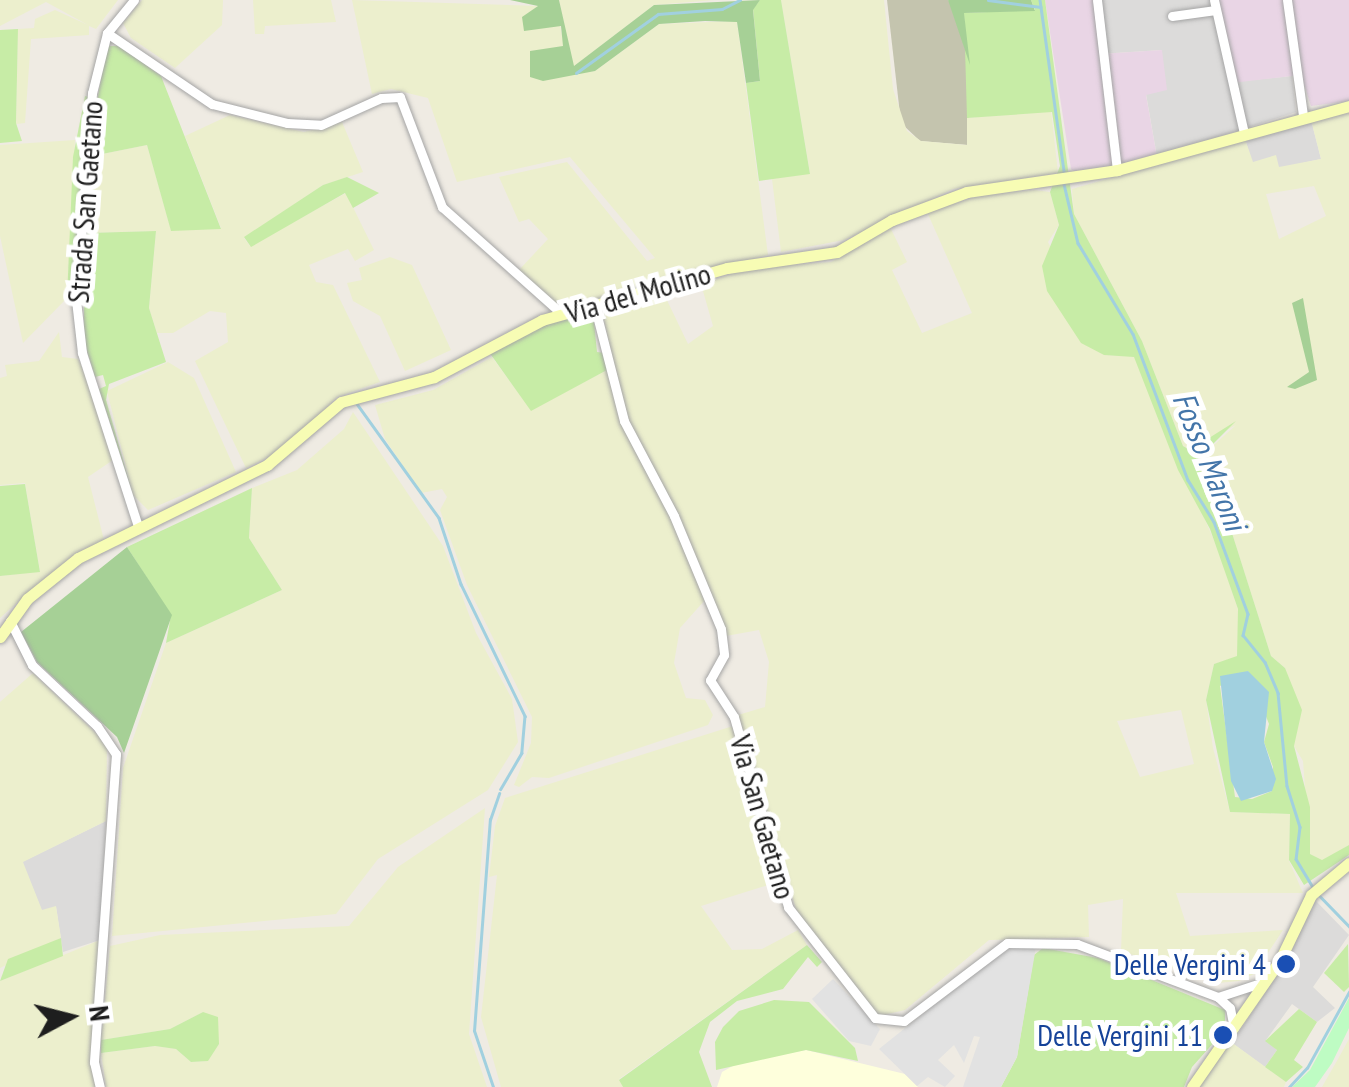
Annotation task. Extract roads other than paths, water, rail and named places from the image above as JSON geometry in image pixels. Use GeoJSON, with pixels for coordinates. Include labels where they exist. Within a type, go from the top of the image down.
{"type":"FeatureCollection","features":[{"type":"Feature","properties":{"kind":"street","name":"Strada San Gaetano"},"geometry":{"type":"LineString","coordinates":[[134,0],[107,33],[84,156],[77,321],[138,526]]}},
{"type":"Feature","properties":{"kind":"street"},"geometry":{"type":"LineString","coordinates":[[1097,0],[1117,170]]}},
{"type":"Feature","properties":{"kind":"street"},"geometry":{"type":"LineString","coordinates":[[1286,0],[1304,116]]}},
{"type":"Feature","properties":{"kind":"street"},"geometry":{"type":"LineString","coordinates":[[1172,16],[1215,5],[1244,133]]}},
{"type":"Feature","properties":{"kind":"street"},"geometry":{"type":"LineString","coordinates":[[107,33],[212,104],[287,122],[321,125],[381,98],[400,97],[442,207],[561,313]]}},
{"type":"Feature","properties":{"kind":"street","name":"Via del Molino"},"geometry":{"type":"LineString","coordinates":[[0,637],[48,580],[138,526],[267,465],[347,399],[434,377],[561,313],[727,268],[830,254],[951,196],[1117,170],[1349,106]]}},
{"type":"Feature","properties":{"kind":"street","name":"Via San Gaetano"},"geometry":{"type":"LineString","coordinates":[[594,304],[624,421],[674,516],[720,629],[724,656],[710,680],[734,718],[788,907],[875,1018],[904,1021],[1007,943],[1077,944],[1218,997],[1230,1008]]}},
{"type":"Feature","properties":{"kind":"street"},"geometry":{"type":"LineString","coordinates":[[10,621],[32,665],[116,754],[94,1062],[100,1087]]}},
{"type":"Feature","properties":{"kind":"street"},"geometry":{"type":"LineString","coordinates":[[1192,1087],[1267,981],[1312,895],[1323,881],[1349,862]]}},
{"type":"Feature","properties":{"kind":"street"},"geometry":{"type":"LineString","coordinates":[[1218,997],[1267,981]]}},
{"type":"Feature","properties":{"kind":"street"},"geometry":{"type":"LineString","coordinates":[[1236,994],[1248,1009]]}},
{"type":"Feature","properties":{"kind":"street"},"geometry":{"type":"LineString","coordinates":[[1234,1028],[1230,1008],[1248,1009]]}},
{"type":"Feature","properties":{"kind":"water"},"geometry":{"type":"Polygon","coordinates":[[[1248,671],[1269,692],[1264,742],[1276,779],[1272,791],[1241,801],[1231,781],[1220,676],[1248,671]]]}},
{"type":"Feature","properties":{"kind":"waterway"},"geometry":{"type":"LineString","coordinates":[[576,73],[658,14],[722,9],[740,0]]}},
{"type":"Feature","properties":{"kind":"waterway"},"geometry":{"type":"LineString","coordinates":[[988,0],[1041,7]]}},
{"type":"Feature","properties":{"kind":"waterway","name":"Fosso Maroni"},"geometry":{"type":"LineString","coordinates":[[1040,0],[1064,171]]}},
{"type":"Feature","properties":{"kind":"waterway","name":"Fosso Maroni"},"geometry":{"type":"LineString","coordinates":[[1064,184],[1078,243],[1133,334],[1188,480],[1214,522],[1248,614],[1243,635],[1265,662],[1278,693],[1287,786],[1300,827],[1296,859],[1313,887]]}},
{"type":"Feature","properties":{"kind":"waterway"},"geometry":{"type":"LineString","coordinates":[[355,401],[439,518],[461,584],[525,716],[522,753],[501,789]]}},
{"type":"Feature","properties":{"kind":"waterway"},"geometry":{"type":"LineString","coordinates":[[493,1087],[474,1031],[490,820],[499,794]]}},
{"type":"Feature","properties":{"kind":"waterway","name":"Fosso Maroni"},"geometry":{"type":"LineString","coordinates":[[1318,894],[1349,926]]}},
{"type":"Feature","properties":{"kind":"waterway"},"geometry":{"type":"LineString","coordinates":[[1289,1087],[1307,1068],[1349,992]]}},
{"type":"Feature","properties":{"kind":"place","name":"Delle Vergini 4"},"geometry":{"type":"Point","coordinates":[1286,964]}},
{"type":"Feature","properties":{"kind":"place","name":"Delle Vergini 11"},"geometry":{"type":"Point","coordinates":[1223,1035]}}]}
